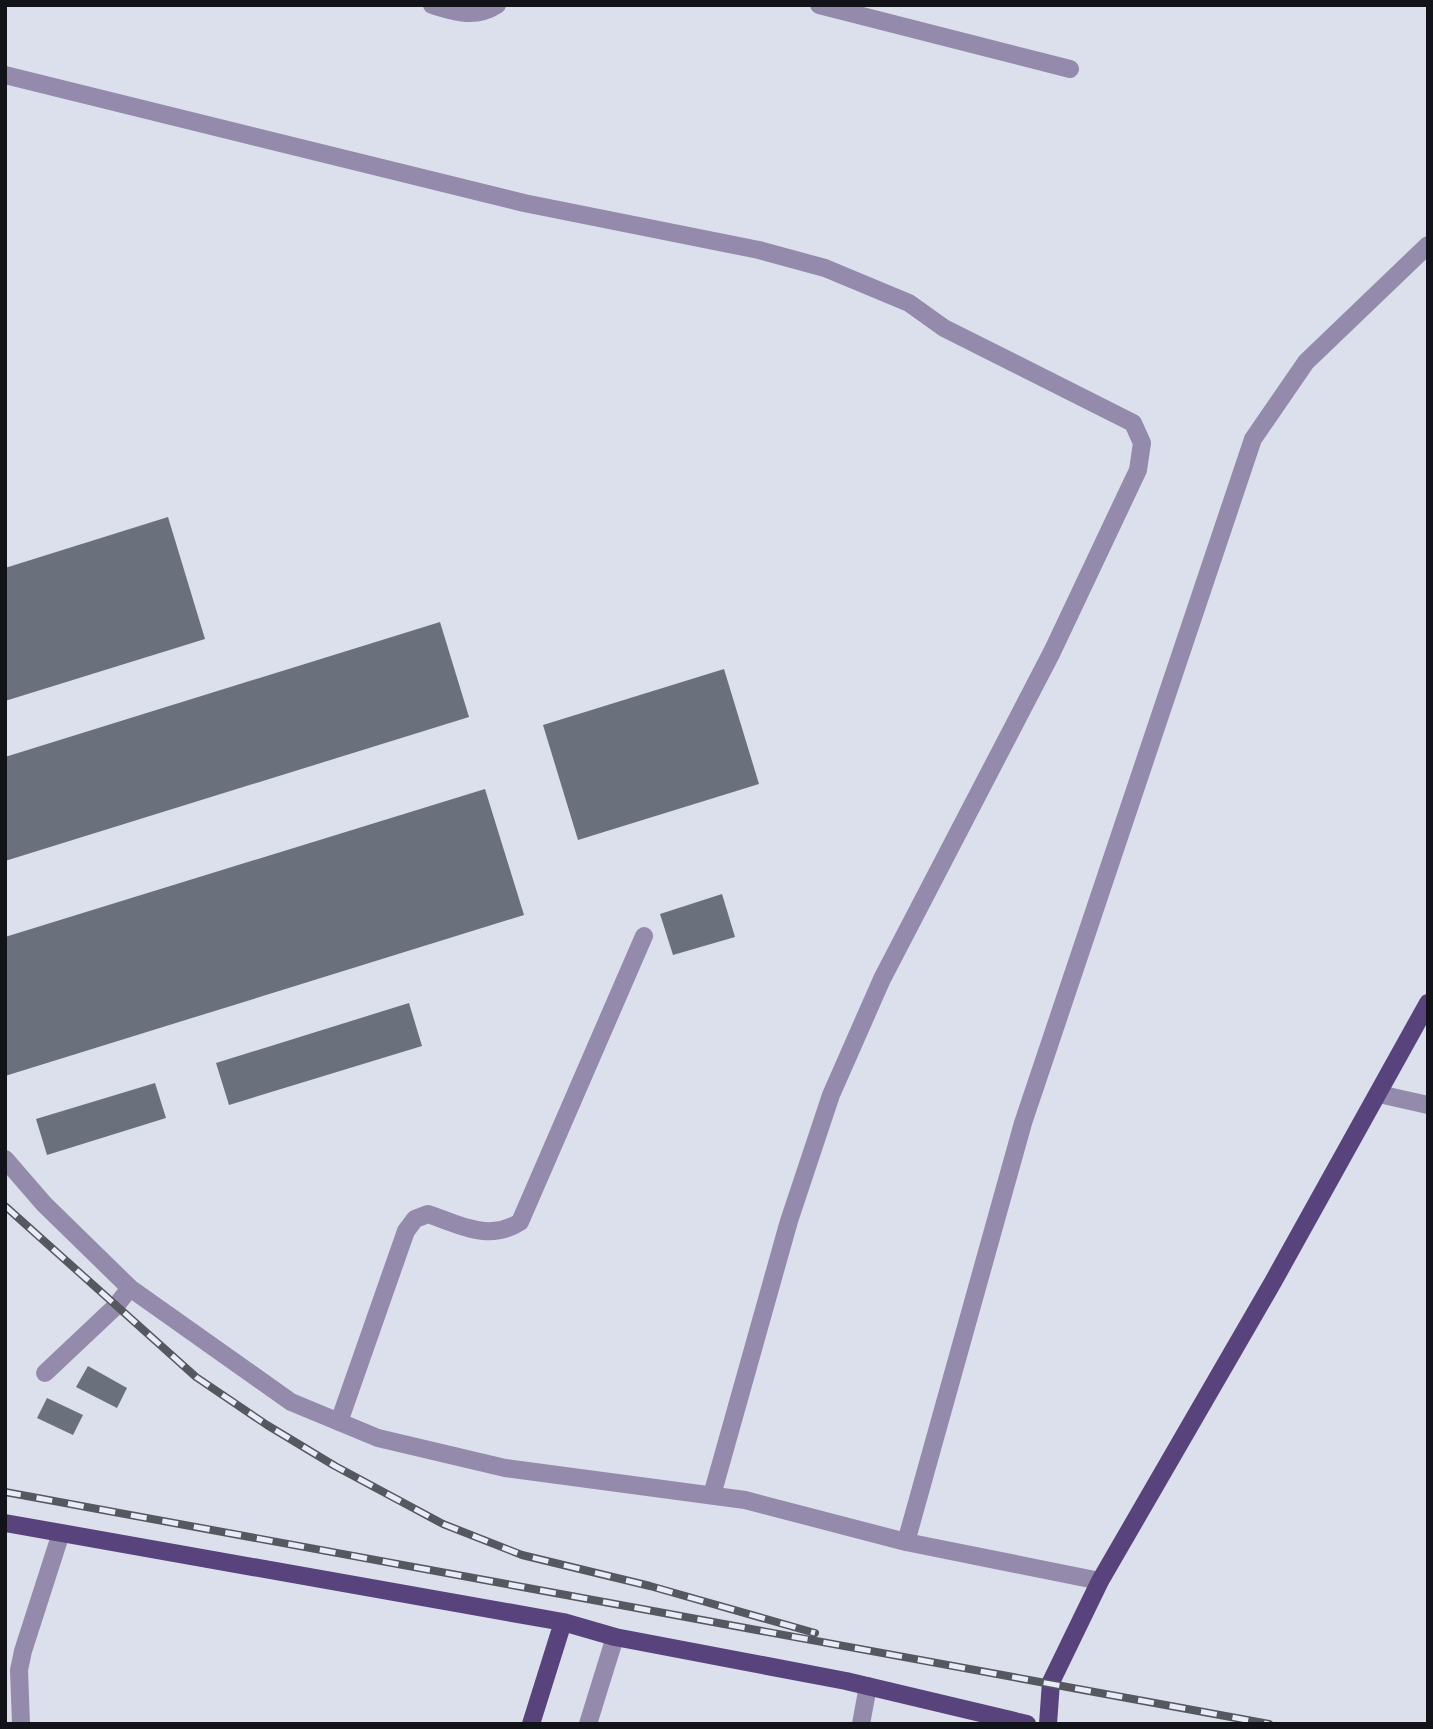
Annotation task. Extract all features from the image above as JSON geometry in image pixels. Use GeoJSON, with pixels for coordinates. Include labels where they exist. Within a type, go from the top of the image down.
{"type":"FeatureCollection","features":[{"type":"Feature","properties":{"kind":"main road"},"geometry":{"type":"LineString","coordinates":[[1048,1724],[1051,1682],[1100,1581],[1379,1094],[1428,1003]]}},
{"type":"Feature","properties":{"kind":"main road"},"geometry":{"type":"LineString","coordinates":[[5,1523],[563,1622],[615,1637],[868,1686],[1027,1724]]}},
{"type":"Feature","properties":{"kind":"main road"},"geometry":{"type":"LineString","coordinates":[[531,1724],[563,1622]]}},
{"type":"Feature","properties":{"kind":"street"},"geometry":{"type":"LineString","coordinates":[[432,5],[465,15],[487,11],[497,5]]}},
{"type":"Feature","properties":{"kind":"street"},"geometry":{"type":"LineString","coordinates":[[819,5],[1070,69]]}},
{"type":"Feature","properties":{"kind":"street"},"geometry":{"type":"LineString","coordinates":[[5,75],[524,203],[759,250],[825,268],[909,303],[944,328],[1133,423],[1142,443],[1138,471],[1052,652],[882,979],[831,1095],[789,1221],[712,1495]]}},
{"type":"Feature","properties":{"kind":"street"},"geometry":{"type":"LineString","coordinates":[[906,1542],[1023,1123],[1253,439],[1306,362],[1428,245]]}},
{"type":"Feature","properties":{"kind":"street"},"geometry":{"type":"LineString","coordinates":[[338,1422],[406,1231],[415,1219],[428,1214],[486,1234],[507,1231],[520,1222],[644,936]]}},
{"type":"Feature","properties":{"kind":"street"},"geometry":{"type":"LineString","coordinates":[[1379,1094],[1428,1105]]}},
{"type":"Feature","properties":{"kind":"street"},"geometry":{"type":"LineString","coordinates":[[5,1159],[44,1203],[130,1288],[291,1402],[377,1438],[505,1468],[745,1500],[906,1542],[1100,1581]]}},
{"type":"Feature","properties":{"kind":"street"},"geometry":{"type":"LineString","coordinates":[[45,1373],[115,1307],[130,1288]]}},
{"type":"Feature","properties":{"kind":"street"},"geometry":{"type":"LineString","coordinates":[[21,1724],[19,1670],[61,1533]]}},
{"type":"Feature","properties":{"kind":"street"},"geometry":{"type":"LineString","coordinates":[[588,1724],[615,1637]]}},
{"type":"Feature","properties":{"kind":"street"},"geometry":{"type":"LineString","coordinates":[[861,1724],[868,1686]]}},
{"type":"Feature","properties":{"kind":"building"},"geometry":{"type":"Polygon","coordinates":[[[168,517],[205,639],[5,701],[5,568],[168,517]]]}},
{"type":"Feature","properties":{"kind":"building"},"geometry":{"type":"Polygon","coordinates":[[[440,622],[469,717],[5,861],[5,757],[440,622]]]}},
{"type":"Feature","properties":{"kind":"building"},"geometry":{"type":"Polygon","coordinates":[[[724,669],[759,784],[578,840],[543,725],[724,669]]]}},
{"type":"Feature","properties":{"kind":"building"},"geometry":{"type":"Polygon","coordinates":[[[485,789],[524,915],[5,1076],[5,937],[485,789]]]}},
{"type":"Feature","properties":{"kind":"building"},"geometry":{"type":"Polygon","coordinates":[[[722,894],[735,937],[673,955],[660,914],[722,894]]]}},
{"type":"Feature","properties":{"kind":"building"},"geometry":{"type":"Polygon","coordinates":[[[409,1003],[422,1046],[229,1105],[216,1063],[409,1003]]]}},
{"type":"Feature","properties":{"kind":"building"},"geometry":{"type":"Polygon","coordinates":[[[155,1083],[166,1118],[47,1155],[36,1119],[155,1083]]]}},
{"type":"Feature","properties":{"kind":"building"},"geometry":{"type":"Polygon","coordinates":[[[88,1366],[127,1388],[117,1408],[76,1387],[88,1366]]]}},
{"type":"Feature","properties":{"kind":"building"},"geometry":{"type":"Polygon","coordinates":[[[47,1398],[83,1415],[73,1435],[37,1418],[47,1398]]]}},
{"type":"Feature","properties":{"kind":"railway"},"geometry":{"type":"LineString","coordinates":[[5,1206],[196,1377],[267,1425],[335,1466],[443,1524],[522,1555],[650,1586],[815,1633]]}},
{"type":"Feature","properties":{"kind":"railway"},"geometry":{"type":"LineString","coordinates":[[5,1492],[1269,1724]]}}]}
